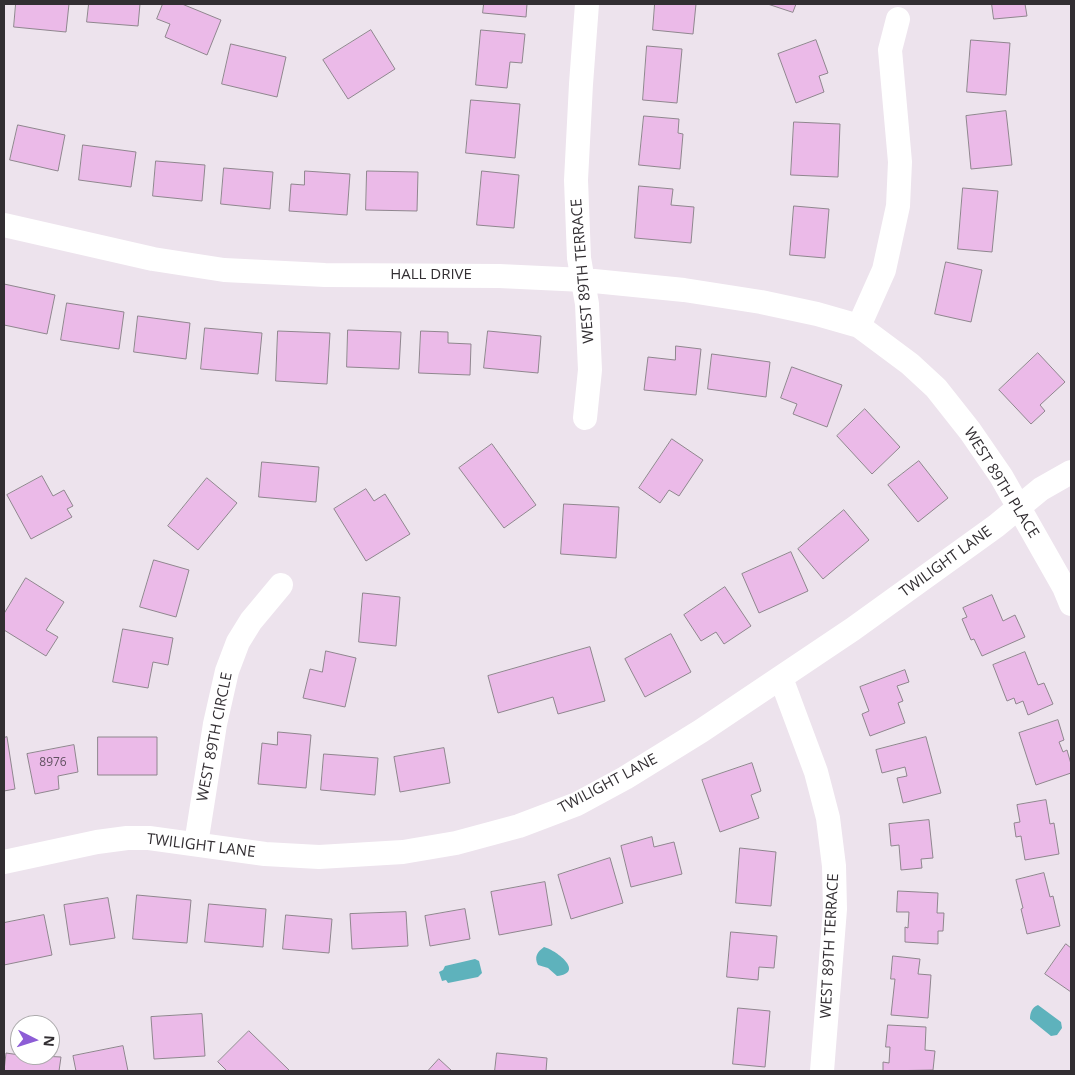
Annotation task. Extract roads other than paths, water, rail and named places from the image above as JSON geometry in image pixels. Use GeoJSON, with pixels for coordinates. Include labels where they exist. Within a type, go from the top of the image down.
{"type":"FeatureCollection","features":[{"type":"Feature","properties":{"kind":"street","name":"WEST 89TH TERRACE"},"geometry":{"type":"LineString","coordinates":[[585,418],[590,370],[587,304],[579,258],[576,180],[587,4]]}},
{"type":"Feature","properties":{"kind":"street"},"geometry":{"type":"LineString","coordinates":[[859,326],[884,270],[898,206],[900,162],[890,50],[898,19]]}},
{"type":"Feature","properties":{"kind":"street","name":"HALL DRIVE"},"geometry":{"type":"LineString","coordinates":[[4,225],[153,259],[224,270],[325,275],[499,276],[584,280],[684,290],[751,301],[817,314],[859,326]]}},
{"type":"Feature","properties":{"kind":"street","name":"WEST 89TH PLACE"},"geometry":{"type":"LineString","coordinates":[[859,326],[910,364],[936,388],[970,431],[1001,476],[1064,588],[1071,604]]}},
{"type":"Feature","properties":{"kind":"street","name":"TWILIGHT LANE"},"geometry":{"type":"LineString","coordinates":[[4,862],[97,842],[127,838],[149,838],[265,854],[318,857],[403,852],[456,843],[519,826],[577,804],[702,732],[861,623],[996,526],[1041,490],[1071,472]]}},
{"type":"Feature","properties":{"kind":"street","name":"WEST 89TH CIRCLE"},"geometry":{"type":"LineString","coordinates":[[196,844],[215,724],[227,671],[238,642],[250,620],[281,585]]}},
{"type":"Feature","properties":{"kind":"street","name":"WEST 89TH TERRACE"},"geometry":{"type":"LineString","coordinates":[[781,678],[816,772],[828,818],[834,866],[835,909],[822,1071]]}},
{"type":"Feature","properties":{"kind":"water"},"geometry":{"type":"Polygon","coordinates":[[[544,947],[562,957],[569,967],[569,971],[557,976],[548,968],[538,965],[537,955],[544,947]]]}},
{"type":"Feature","properties":{"kind":"water"},"geometry":{"type":"Polygon","coordinates":[[[475,959],[479,961],[482,973],[478,977],[448,983],[446,980],[442,981],[439,972],[445,966],[475,959]]]}},
{"type":"Feature","properties":{"kind":"water"},"geometry":{"type":"Polygon","coordinates":[[[1038,1005],[1061,1022],[1062,1028],[1057,1035],[1051,1036],[1030,1019],[1032,1010],[1038,1005]]]}}]}
